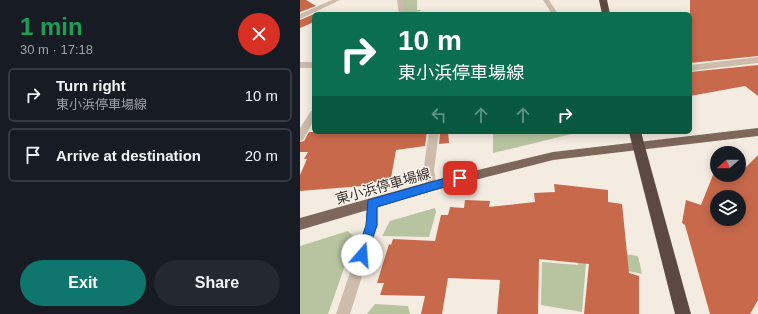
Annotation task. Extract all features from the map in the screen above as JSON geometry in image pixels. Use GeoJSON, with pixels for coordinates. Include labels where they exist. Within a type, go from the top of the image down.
{"type":"FeatureCollection","features":[{"type":"Feature","properties":{"kind":"highway"},"geometry":{"type":"LineString","coordinates":[[603,0],[606,12]]}},
{"type":"Feature","properties":{"kind":"highway"},"geometry":{"type":"LineString","coordinates":[[635,134],[683,314]]}},
{"type":"Feature","properties":{"kind":"main road","name":"東小浜停車場線"},"geometry":{"type":"LineString","coordinates":[[300,224],[432,186],[552,156],[758,132]]}},
{"type":"Feature","properties":{"kind":"street"},"geometry":{"type":"LineString","coordinates":[[300,17],[337,0]]}},
{"type":"Feature","properties":{"kind":"street"},"geometry":{"type":"LineString","coordinates":[[400,0],[402,12]]}},
{"type":"Feature","properties":{"kind":"street"},"geometry":{"type":"LineString","coordinates":[[546,0],[554,12]]}},
{"type":"Feature","properties":{"kind":"street"},"geometry":{"type":"LineString","coordinates":[[692,68],[758,60]]}},
{"type":"Feature","properties":{"kind":"street"},"geometry":{"type":"LineString","coordinates":[[300,65],[312,65]]}},
{"type":"Feature","properties":{"kind":"street"},"geometry":{"type":"LineString","coordinates":[[300,137],[307,123]]}},
{"type":"Feature","properties":{"kind":"street"},"geometry":{"type":"LineString","coordinates":[[432,186],[429,170],[434,134]]}},
{"type":"Feature","properties":{"kind":"street"},"geometry":{"type":"LineString","coordinates":[[343,314],[372,225],[372,204]]}},
{"type":"Feature","properties":{"kind":"green space"},"geometry":{"type":"Polygon","coordinates":[[[402,0],[417,0],[417,10],[421,11],[404,12],[402,0]]]}},
{"type":"Feature","properties":{"kind":"green space"},"geometry":{"type":"Polygon","coordinates":[[[493,134],[572,134],[493,153],[493,134]]]}},
{"type":"Feature","properties":{"kind":"green space"},"geometry":{"type":"Polygon","coordinates":[[[435,208],[436,212],[429,237],[382,236],[390,221],[435,208]]]}},
{"type":"Feature","properties":{"kind":"green space"},"geometry":{"type":"Polygon","coordinates":[[[348,231],[355,237],[328,314],[300,314],[300,246],[348,231]]]}},
{"type":"Feature","properties":{"kind":"green space"},"geometry":{"type":"Polygon","coordinates":[[[578,239],[592,249],[638,256],[642,274],[586,262],[582,312],[541,305],[542,262],[578,265],[578,239]]]}},
{"type":"Feature","properties":{"kind":"green space"},"geometry":{"type":"Polygon","coordinates":[[[375,304],[408,306],[410,314],[367,314],[375,304]]]}},
{"type":"Feature","properties":{"kind":"building"},"geometry":{"type":"Polygon","coordinates":[[[300,0],[306,0],[316,6],[300,12],[300,0]]]}},
{"type":"Feature","properties":{"kind":"building"},"geometry":{"type":"Polygon","coordinates":[[[690,0],[758,0],[758,56],[692,63],[692,12],[690,12],[690,0]]]}},
{"type":"Feature","properties":{"kind":"building"},"geometry":{"type":"Polygon","coordinates":[[[312,15],[312,23],[300,28],[300,20],[312,15]]]}},
{"type":"Feature","properties":{"kind":"building"},"geometry":{"type":"Polygon","coordinates":[[[758,65],[758,96],[745,86],[692,96],[692,72],[758,65]]]}},
{"type":"Feature","properties":{"kind":"building"},"geometry":{"type":"Polygon","coordinates":[[[309,132],[312,132],[312,134],[427,134],[425,146],[396,150],[391,178],[362,186],[300,191],[300,175],[307,159],[304,159],[308,152],[300,152],[300,142],[304,141],[309,132]]]}},
{"type":"Feature","properties":{"kind":"building"},"geometry":{"type":"Polygon","coordinates":[[[440,134],[448,134],[449,143],[439,144],[440,134]]]}},
{"type":"Feature","properties":{"kind":"building"},"geometry":{"type":"Polygon","coordinates":[[[758,155],[758,300],[750,314],[710,314],[685,225],[682,223],[686,200],[701,205],[710,182],[746,182],[746,167],[758,155]]]}},
{"type":"Feature","properties":{"kind":"building"},"geometry":{"type":"Polygon","coordinates":[[[554,184],[608,190],[608,202],[622,204],[629,273],[639,276],[639,314],[584,314],[589,264],[539,259],[538,314],[497,314],[500,280],[448,278],[442,314],[421,314],[425,296],[380,295],[384,283],[377,283],[389,244],[391,245],[393,239],[435,241],[441,215],[448,215],[450,207],[464,208],[465,200],[490,201],[489,207],[535,202],[534,193],[555,192],[554,184]]]}},
{"type":"Feature","properties":{"kind":"route"},"geometry":{"type":"LineString","coordinates":[[362,255],[372,225],[372,204],[460,178]]}}]}
